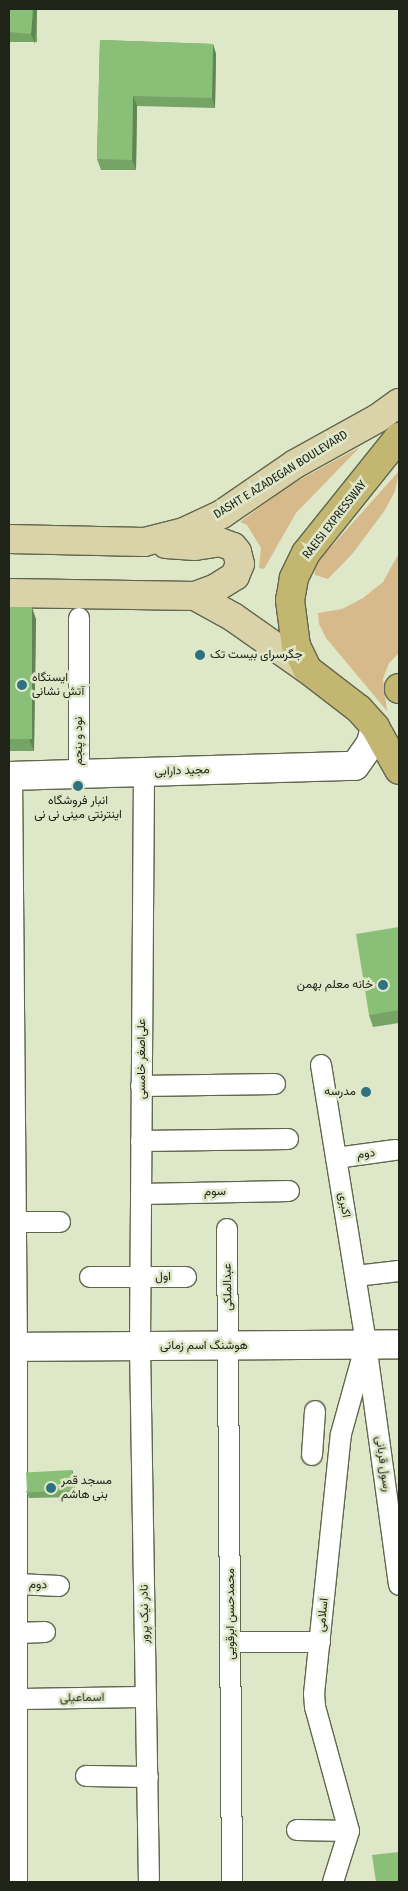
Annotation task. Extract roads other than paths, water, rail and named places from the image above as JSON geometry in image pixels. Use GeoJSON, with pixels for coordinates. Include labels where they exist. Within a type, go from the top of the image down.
{"type":"FeatureCollection","features":[{"type":"Feature","properties":{"kind":"highway","name":"RAEISI EXPRESSWAY"},"geometry":{"type":"LineString","coordinates":[[399,437],[306,553],[294,578],[290,600],[296,646],[307,669],[359,709],[375,727],[399,770]]}},
{"type":"Feature","properties":{"kind":"main road","name":"DASHT E AZADEGAN BOULEVARD"},"geometry":{"type":"LineString","coordinates":[[9,540],[144,542],[184,532],[222,514],[295,464],[378,418],[399,403]]}},
{"type":"Feature","properties":{"kind":"main road"},"geometry":{"type":"LineString","coordinates":[[9,593],[195,596],[214,589],[236,576],[240,564],[237,552],[233,547],[220,542],[195,546],[144,542]]}},
{"type":"Feature","properties":{"kind":"main road"},"geometry":{"type":"LineString","coordinates":[[195,596],[233,618],[307,669]]}},
{"type":"Feature","properties":{"kind":"street","name":"نود و پنجم"},"geometry":{"type":"LineString","coordinates":[[79,618],[79,773]]}},
{"type":"Feature","properties":{"kind":"street","name":"مجید دارابی"},"geometry":{"type":"LineString","coordinates":[[10,776],[355,766],[371,743],[375,727]]}},
{"type":"Feature","properties":{"kind":"street","name":"علی‌اصغر خامسی"},"geometry":{"type":"LineString","coordinates":[[140,1346],[144,772]]}},
{"type":"Feature","properties":{"kind":"street"},"geometry":{"type":"LineString","coordinates":[[10,776],[12,1180],[16,1222],[12,1265],[17,1584],[14,1640],[17,1699],[17,1882]]}},
{"type":"Feature","properties":{"kind":"street","name":"اکبری"},"geometry":{"type":"LineString","coordinates":[[321,1065],[366,1344]]}},
{"type":"Feature","properties":{"kind":"street"},"geometry":{"type":"LineString","coordinates":[[141,1086],[275,1084]]}},
{"type":"Feature","properties":{"kind":"street"},"geometry":{"type":"LineString","coordinates":[[141,1141],[288,1139]]}},
{"type":"Feature","properties":{"kind":"street","name":"دوم"},"geometry":{"type":"LineString","coordinates":[[336,1158],[395,1150]]}},
{"type":"Feature","properties":{"kind":"street","name":"سوم"},"geometry":{"type":"LineString","coordinates":[[141,1194],[289,1191]]}},
{"type":"Feature","properties":{"kind":"street"},"geometry":{"type":"LineString","coordinates":[[16,1222],[60,1222]]}},
{"type":"Feature","properties":{"kind":"street","name":"عبدالملکی"},"geometry":{"type":"LineString","coordinates":[[227,1229],[230,1346]]}},
{"type":"Feature","properties":{"kind":"street"},"geometry":{"type":"LineString","coordinates":[[356,1276],[399,1271]]}},
{"type":"Feature","properties":{"kind":"street"},"geometry":{"type":"LineString","coordinates":[[90,1277],[140,1278]]}},
{"type":"Feature","properties":{"kind":"street","name":"اول"},"geometry":{"type":"LineString","coordinates":[[140,1278],[186,1277]]}},
{"type":"Feature","properties":{"kind":"street","name":"اسلامی"},"geometry":{"type":"LineString","coordinates":[[349,1832],[315,1707],[314,1694],[341,1434],[366,1344]]}},
{"type":"Feature","properties":{"kind":"street","name":"رسول قربانی"},"geometry":{"type":"LineString","coordinates":[[366,1344],[393,1491],[399,1584]]}},
{"type":"Feature","properties":{"kind":"street","name":"هوشنگ اسم زمانی"},"geometry":{"type":"LineString","coordinates":[[13,1347],[399,1344]]}},
{"type":"Feature","properties":{"kind":"street","name":"نادر نیک پرور"},"geometry":{"type":"LineString","coordinates":[[140,1346],[150,1882]]}},
{"type":"Feature","properties":{"kind":"street","name":"محمدحسن ابرقویی"},"geometry":{"type":"LineString","coordinates":[[230,1346],[232,1882]]}},
{"type":"Feature","properties":{"kind":"street"},"geometry":{"type":"LineString","coordinates":[[312,1455],[315,1411]]}},
{"type":"Feature","properties":{"kind":"street"},"geometry":{"type":"LineString","coordinates":[[314,1432],[341,1434]]}},
{"type":"Feature","properties":{"kind":"street","name":"دوم"},"geometry":{"type":"LineString","coordinates":[[17,1584],[59,1586]]}},
{"type":"Feature","properties":{"kind":"street"},"geometry":{"type":"LineString","coordinates":[[14,1640],[45,1632]]}},
{"type":"Feature","properties":{"kind":"street"},"geometry":{"type":"LineString","coordinates":[[231,1642],[320,1642]]}},
{"type":"Feature","properties":{"kind":"street","name":"اسماعیلی"},"geometry":{"type":"LineString","coordinates":[[17,1699],[146,1697]]}},
{"type":"Feature","properties":{"kind":"street"},"geometry":{"type":"LineString","coordinates":[[86,1776],[148,1777]]}},
{"type":"Feature","properties":{"kind":"street"},"geometry":{"type":"LineString","coordinates":[[297,1830],[349,1832],[333,1882]]}},
{"type":"Feature","properties":{"kind":"place","name":"جگرسرای بیست تک"},"geometry":{"type":"Point","coordinates":[200,655]}},
{"type":"Feature","properties":{"kind":"place","name":"ایستگاه آتش نشانی"},"geometry":{"type":"Point","coordinates":[22,685]}},
{"type":"Feature","properties":{"kind":"place","name":"انبار فروشگاه اینترنتی مینی نی نی"},"geometry":{"type":"Point","coordinates":[78,786]}},
{"type":"Feature","properties":{"kind":"place","name":"خانه معلم بهمن"},"geometry":{"type":"Point","coordinates":[383,985]}},
{"type":"Feature","properties":{"kind":"place","name":"مدرسه"},"geometry":{"type":"Point","coordinates":[366,1092]}},
{"type":"Feature","properties":{"kind":"place","name":"مسجد قمر بنی هاشم"},"geometry":{"type":"Point","coordinates":[51,1488]}}]}
